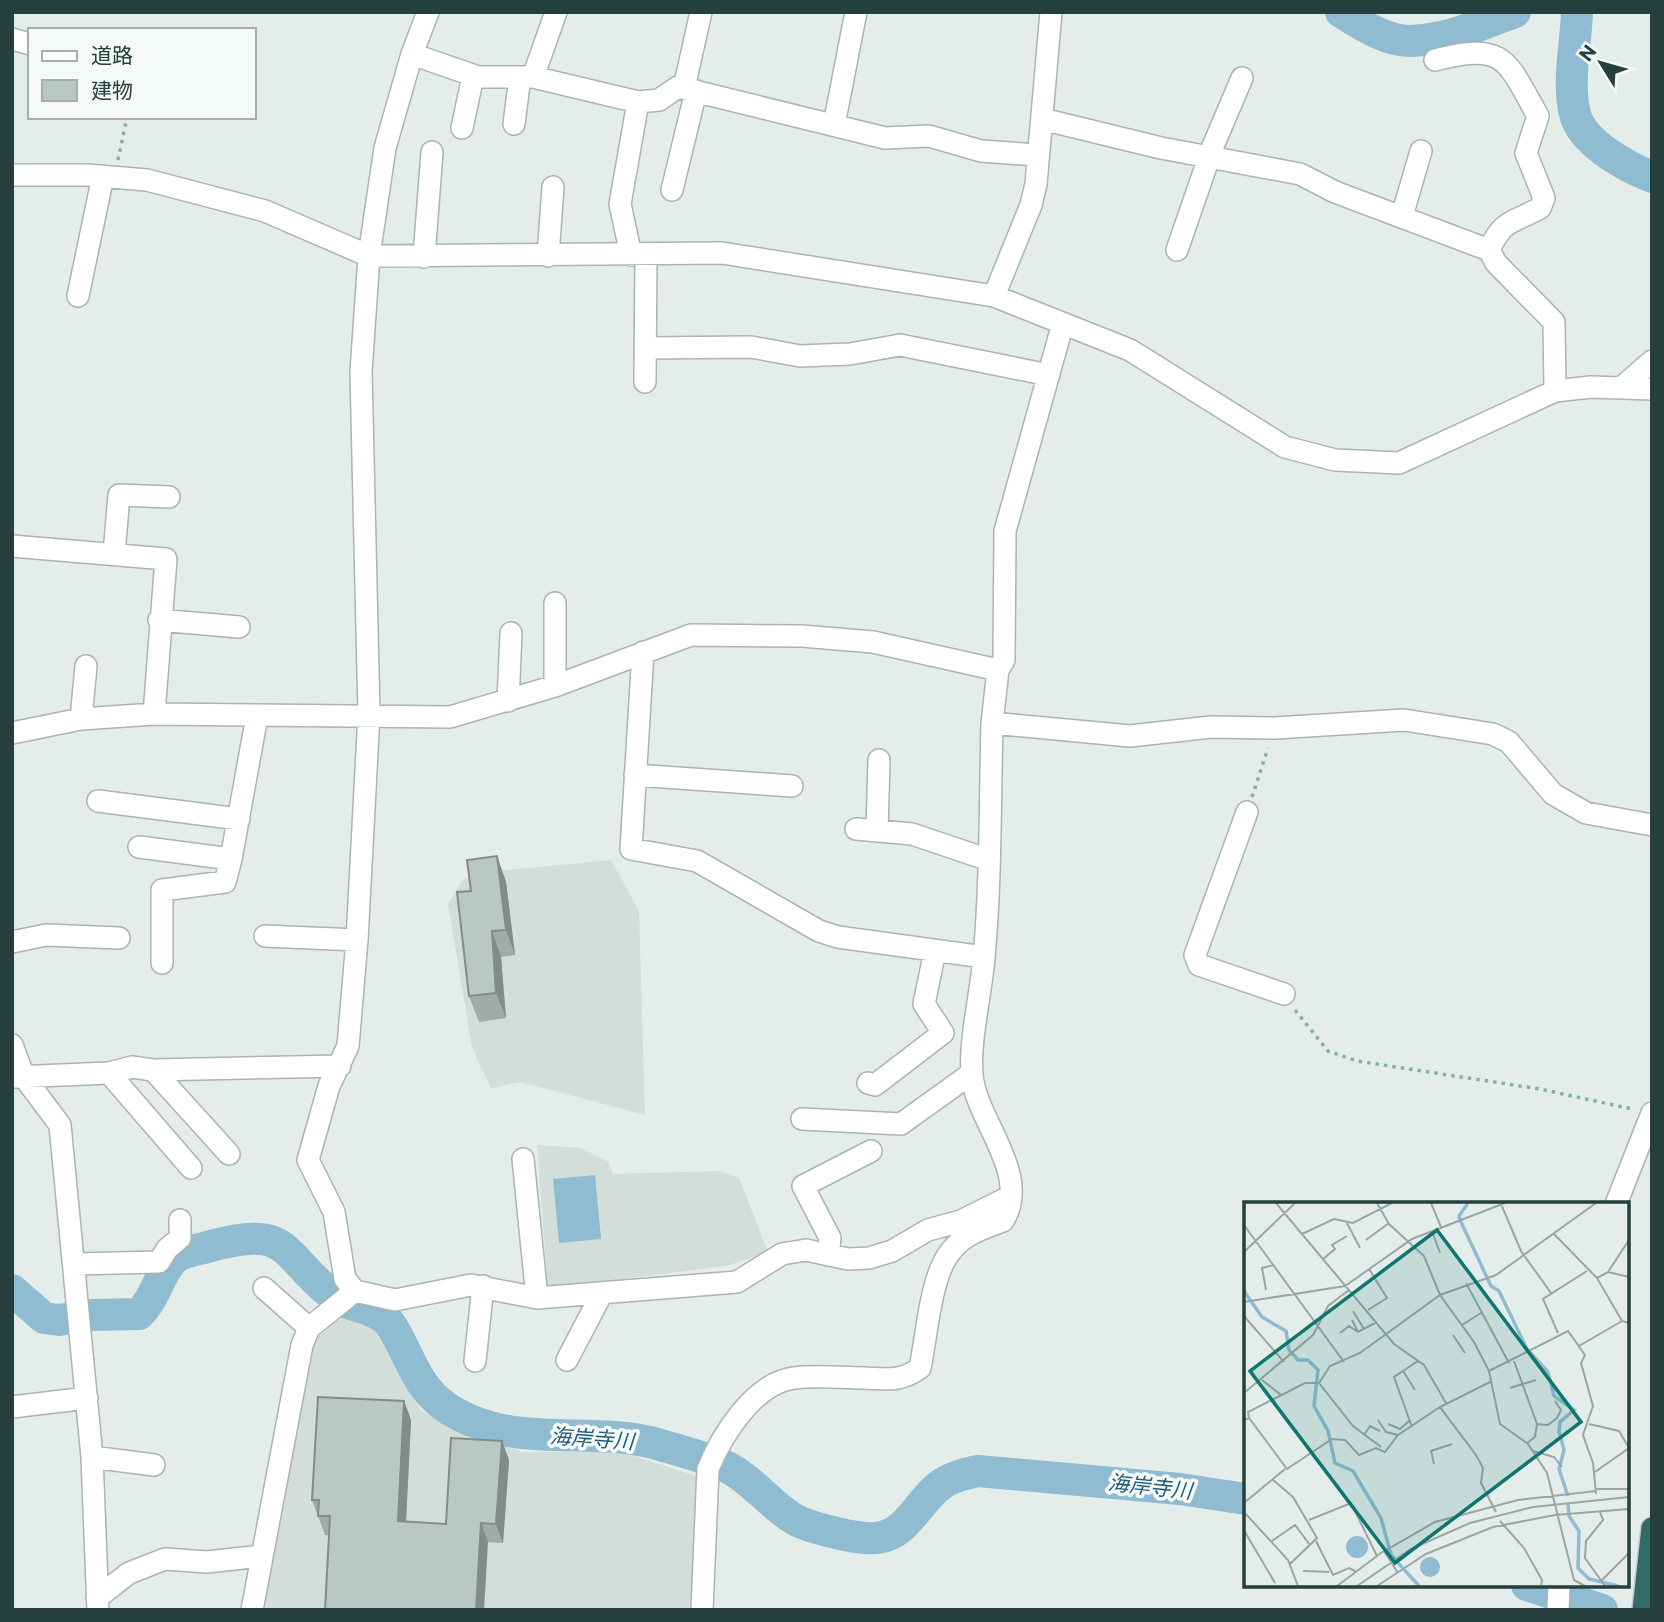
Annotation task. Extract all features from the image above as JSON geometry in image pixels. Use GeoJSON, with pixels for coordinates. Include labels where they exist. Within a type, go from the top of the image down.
{"type":"FeatureCollection","features":[{"type":"Feature","properties":{"kind":"highway"},"geometry":{"type":"LineString","coordinates":[[1644,1599],[1652,1528]]}},
{"type":"Feature","properties":{"kind":"street"},"geometry":{"type":"LineString","coordinates":[[344,1299],[345,1279],[334,1212],[308,1160],[329,1086],[348,1046],[357,940],[369,714],[361,372],[369,256],[385,148],[412,54],[428,12]]}},
{"type":"Feature","properties":{"kind":"street"},"geometry":{"type":"LineString","coordinates":[[514,124],[526,77],[556,12]]}},
{"type":"Feature","properties":{"kind":"street"},"geometry":{"type":"LineString","coordinates":[[672,190],[701,12]]}},
{"type":"Feature","properties":{"kind":"street"},"geometry":{"type":"LineString","coordinates":[[834,125],[856,12]]}},
{"type":"Feature","properties":{"kind":"street"},"geometry":{"type":"LineString","coordinates":[[994,296],[1031,205],[1051,12]]}},
{"type":"Feature","properties":{"kind":"street"},"geometry":{"type":"LineString","coordinates":[[1436,60],[1464,52],[1486,51],[1509,64],[1538,116],[1526,153],[1544,198],[1540,208],[1508,221],[1498,230],[1489,250]]}},
{"type":"Feature","properties":{"kind":"street"},"geometry":{"type":"LineString","coordinates":[[412,54],[473,76],[526,77],[638,102],[659,100],[678,87],[886,138],[929,136],[981,151],[1037,155]]}},
{"type":"Feature","properties":{"kind":"street"},"geometry":{"type":"LineString","coordinates":[[462,128],[473,76]]}},
{"type":"Feature","properties":{"kind":"street"},"geometry":{"type":"LineString","coordinates":[[1177,250],[1242,78]]}},
{"type":"Feature","properties":{"kind":"street"},"geometry":{"type":"LineString","coordinates":[[638,102],[620,204],[638,255],[645,382]]}},
{"type":"Feature","properties":{"kind":"street"},"geometry":{"type":"LineString","coordinates":[[1042,119],[1300,174],[1335,192],[1489,250],[1496,263],[1554,322],[1555,391]]}},
{"type":"Feature","properties":{"kind":"street"},"geometry":{"type":"LineString","coordinates":[[1402,216],[1421,151]]}},
{"type":"Feature","properties":{"kind":"street"},"geometry":{"type":"LineString","coordinates":[[424,257],[432,152]]}},
{"type":"Feature","properties":{"kind":"street"},"geometry":{"type":"LineString","coordinates":[[12,175],[109,176],[147,180],[265,211],[369,256],[722,253],[994,296],[1129,350],[1285,447],[1335,460],[1399,463],[1555,391],[1591,387],[1652,389]]}},
{"type":"Feature","properties":{"kind":"street"},"geometry":{"type":"LineString","coordinates":[[78,296],[109,176]]}},
{"type":"Feature","properties":{"kind":"street"},"geometry":{"type":"LineString","coordinates":[[548,256],[553,187]]}},
{"type":"Feature","properties":{"kind":"street"},"geometry":{"type":"LineString","coordinates":[[702,1610],[712,1461],[741,1414],[774,1384],[792,1378],[904,1379],[920,1368],[939,1273],[951,1250],[975,1230],[1003,1221],[1008,1213],[1010,1180],[1002,1152],[976,1097],[972,1073],[985,957],[992,723],[998,670],[1004,660],[1004,531],[1063,323]]}},
{"type":"Feature","properties":{"kind":"street"},"geometry":{"type":"LineString","coordinates":[[645,348],[751,347],[800,356],[850,354],[900,345],[1049,375]]}},
{"type":"Feature","properties":{"kind":"street"},"geometry":{"type":"LineString","coordinates":[[1621,388],[1652,361]]}},
{"type":"Feature","properties":{"kind":"street"},"geometry":{"type":"LineString","coordinates":[[114,554],[119,495],[169,497]]}},
{"type":"Feature","properties":{"kind":"street"},"geometry":{"type":"LineString","coordinates":[[12,546],[166,559],[159,620],[155,714]]}},
{"type":"Feature","properties":{"kind":"street"},"geometry":{"type":"LineString","coordinates":[[555,603],[555,686]]}},
{"type":"Feature","properties":{"kind":"street"},"geometry":{"type":"LineString","coordinates":[[159,620],[239,627]]}},
{"type":"Feature","properties":{"kind":"street"},"geometry":{"type":"LineString","coordinates":[[508,701],[511,633]]}},
{"type":"Feature","properties":{"kind":"street"},"geometry":{"type":"LineString","coordinates":[[12,733],[81,719],[155,714],[369,714],[450,717],[555,686],[691,635],[802,636],[873,642],[998,670]]}},
{"type":"Feature","properties":{"kind":"street"},"geometry":{"type":"LineString","coordinates":[[643,652],[631,849],[697,861],[819,931],[838,937],[985,957]]}},
{"type":"Feature","properties":{"kind":"street"},"geometry":{"type":"LineString","coordinates":[[81,719],[86,666]]}},
{"type":"Feature","properties":{"kind":"street"},"geometry":{"type":"LineString","coordinates":[[162,962],[162,890],[225,882],[257,716]]}},
{"type":"Feature","properties":{"kind":"street"},"geometry":{"type":"LineString","coordinates":[[992,723],[1130,736],[1211,726],[1275,728],[1404,720],[1493,734],[1509,742],[1553,794],[1586,813],[1652,825]]}},
{"type":"Feature","properties":{"kind":"street"},"geometry":{"type":"LineString","coordinates":[[879,760],[866,830],[912,834],[989,860]]}},
{"type":"Feature","properties":{"kind":"street"},"geometry":{"type":"LineString","coordinates":[[635,775],[792,786]]}},
{"type":"Feature","properties":{"kind":"street"},"geometry":{"type":"LineString","coordinates":[[99,801],[239,819]]}},
{"type":"Feature","properties":{"kind":"street"},"geometry":{"type":"LineString","coordinates":[[1247,812],[1195,955],[1199,965],[1284,994]]}},
{"type":"Feature","properties":{"kind":"street"},"geometry":{"type":"LineString","coordinates":[[139,847],[231,859]]}},
{"type":"Feature","properties":{"kind":"street"},"geometry":{"type":"LineString","coordinates":[[12,942],[46,935],[119,938]]}},
{"type":"Feature","properties":{"kind":"street"},"geometry":{"type":"LineString","coordinates":[[265,936],[357,940]]}},
{"type":"Feature","properties":{"kind":"street"},"geometry":{"type":"LineString","coordinates":[[868,1083],[875,1085],[943,1033],[924,1004],[935,951]]}},
{"type":"Feature","properties":{"kind":"street"},"geometry":{"type":"LineString","coordinates":[[12,1045],[18,1077],[60,1125],[92,1457],[98,1604]]}},
{"type":"Feature","properties":{"kind":"street"},"geometry":{"type":"LineString","coordinates":[[18,1077],[110,1073],[132,1067],[153,1070],[340,1066]]}},
{"type":"Feature","properties":{"kind":"street"},"geometry":{"type":"LineString","coordinates":[[153,1070],[229,1154]]}},
{"type":"Feature","properties":{"kind":"street"},"geometry":{"type":"LineString","coordinates":[[110,1073],[191,1168]]}},
{"type":"Feature","properties":{"kind":"street"},"geometry":{"type":"LineString","coordinates":[[802,1119],[901,1124],[972,1073]]}},
{"type":"Feature","properties":{"kind":"street"},"geometry":{"type":"LineString","coordinates":[[1617,1202],[1645,1150],[1652,1113]]}},
{"type":"Feature","properties":{"kind":"street"},"geometry":{"type":"LineString","coordinates":[[828,1255],[830,1238],[803,1186],[871,1151]]}},
{"type":"Feature","properties":{"kind":"street"},"geometry":{"type":"LineString","coordinates":[[523,1159],[537,1298]]}},
{"type":"Feature","properties":{"kind":"street"},"geometry":{"type":"LineString","coordinates":[[252,1610],[294,1373],[309,1328],[344,1299],[395,1300],[471,1285],[537,1298],[601,1295],[737,1282],[782,1254],[806,1250],[828,1255],[869,1258],[892,1251],[928,1230],[961,1221],[1009,1197]]}},
{"type":"Feature","properties":{"kind":"street"},"geometry":{"type":"LineString","coordinates":[[74,1264],[159,1262],[167,1249],[180,1238],[180,1220]]}},
{"type":"Feature","properties":{"kind":"street"},"geometry":{"type":"LineString","coordinates":[[475,1361],[483,1286]]}},
{"type":"Feature","properties":{"kind":"street"},"geometry":{"type":"LineString","coordinates":[[264,1288],[309,1328]]}},
{"type":"Feature","properties":{"kind":"street"},"geometry":{"type":"LineString","coordinates":[[568,1360],[601,1295]]}},
{"type":"Feature","properties":{"kind":"street"},"geometry":{"type":"LineString","coordinates":[[12,1407],[87,1398]]}},
{"type":"Feature","properties":{"kind":"street"},"geometry":{"type":"LineString","coordinates":[[92,1457],[154,1465]]}},
{"type":"Feature","properties":{"kind":"street"},"geometry":{"type":"LineString","coordinates":[[98,1604],[129,1573],[165,1559],[207,1562],[261,1556]]}},
{"type":"Feature","properties":{"kind":"street"},"geometry":{"type":"LineString","coordinates":[[1558,1610],[1559,1587]]}},
{"type":"Feature","properties":{"kind":"path"},"geometry":{"type":"LineString","coordinates":[[109,176],[126,119]]}},
{"type":"Feature","properties":{"kind":"path"},"geometry":{"type":"LineString","coordinates":[[1247,812],[1275,728]]}},
{"type":"Feature","properties":{"kind":"path"},"geometry":{"type":"LineString","coordinates":[[1284,994],[1328,1051],[1357,1061],[1540,1089],[1652,1113]]}},
{"type":"Feature","properties":{"kind":"shaded area"},"geometry":{"type":"Polygon","coordinates":[[[611,860],[639,911],[645,1115],[521,1082],[491,1088],[472,1047],[448,904],[463,880],[476,873],[611,860]]]}},
{"type":"Feature","properties":{"kind":"shaded area"},"geometry":{"type":"Polygon","coordinates":[[[537,1145],[580,1148],[609,1162],[613,1174],[719,1171],[739,1178],[768,1252],[727,1266],[548,1288],[537,1145]]]}},
{"type":"Feature","properties":{"kind":"shaded area"},"geometry":{"type":"Polygon","coordinates":[[[340,1316],[364,1322],[378,1333],[421,1411],[458,1429],[521,1452],[622,1452],[699,1477],[692,1610],[259,1610],[304,1361],[317,1334],[340,1316]]]}},
{"type":"Feature","properties":{"kind":"water"},"geometry":{"type":"Polygon","coordinates":[[[595,1175],[601,1239],[559,1243],[553,1179],[595,1175]]]}},
{"type":"Feature","properties":{"kind":"building"},"geometry":{"type":"Polygon","coordinates":[[[497,856],[506,930],[492,931],[496,993],[469,996],[457,892],[471,891],[467,860],[497,856]]]}},
{"type":"Feature","properties":{"kind":"building"},"geometry":{"type":"Polygon","coordinates":[[[318,1397],[404,1401],[398,1521],[446,1524],[451,1438],[502,1441],[496,1524],[481,1523],[476,1610],[325,1610],[330,1516],[318,1516],[319,1500],[312,1500],[318,1397]]]}},
{"type":"Feature","properties":{"kind":"waterway"},"geometry":{"type":"LineString","coordinates":[[1341,12],[1365,27],[1402,41],[1451,35],[1515,12]]}},
{"type":"Feature","properties":{"kind":"waterway"},"geometry":{"type":"LineString","coordinates":[[1577,12],[1572,89],[1579,125],[1586,135],[1607,153],[1652,177]]}},
{"type":"Feature","properties":{"kind":"waterway","name":"海岸寺川"},"geometry":{"type":"LineString","coordinates":[[12,1290],[44,1318],[59,1320],[92,1315],[139,1314],[149,1302],[167,1267],[180,1255],[237,1240],[271,1241],[292,1255],[315,1280],[338,1299],[379,1314],[385,1319],[391,1325],[425,1387],[433,1397],[459,1415],[507,1431],[633,1439],[693,1454],[736,1472],[794,1519],[839,1534],[865,1538],[890,1535],[899,1529],[939,1486],[953,1478],[978,1471],[1180,1489],[1244,1499]]}},
{"type":"Feature","properties":{"kind":"waterway","name":"海岸寺川"},"geometry":{"type":"LineString","coordinates":[[1533,1587],[1602,1610]]}}]}
